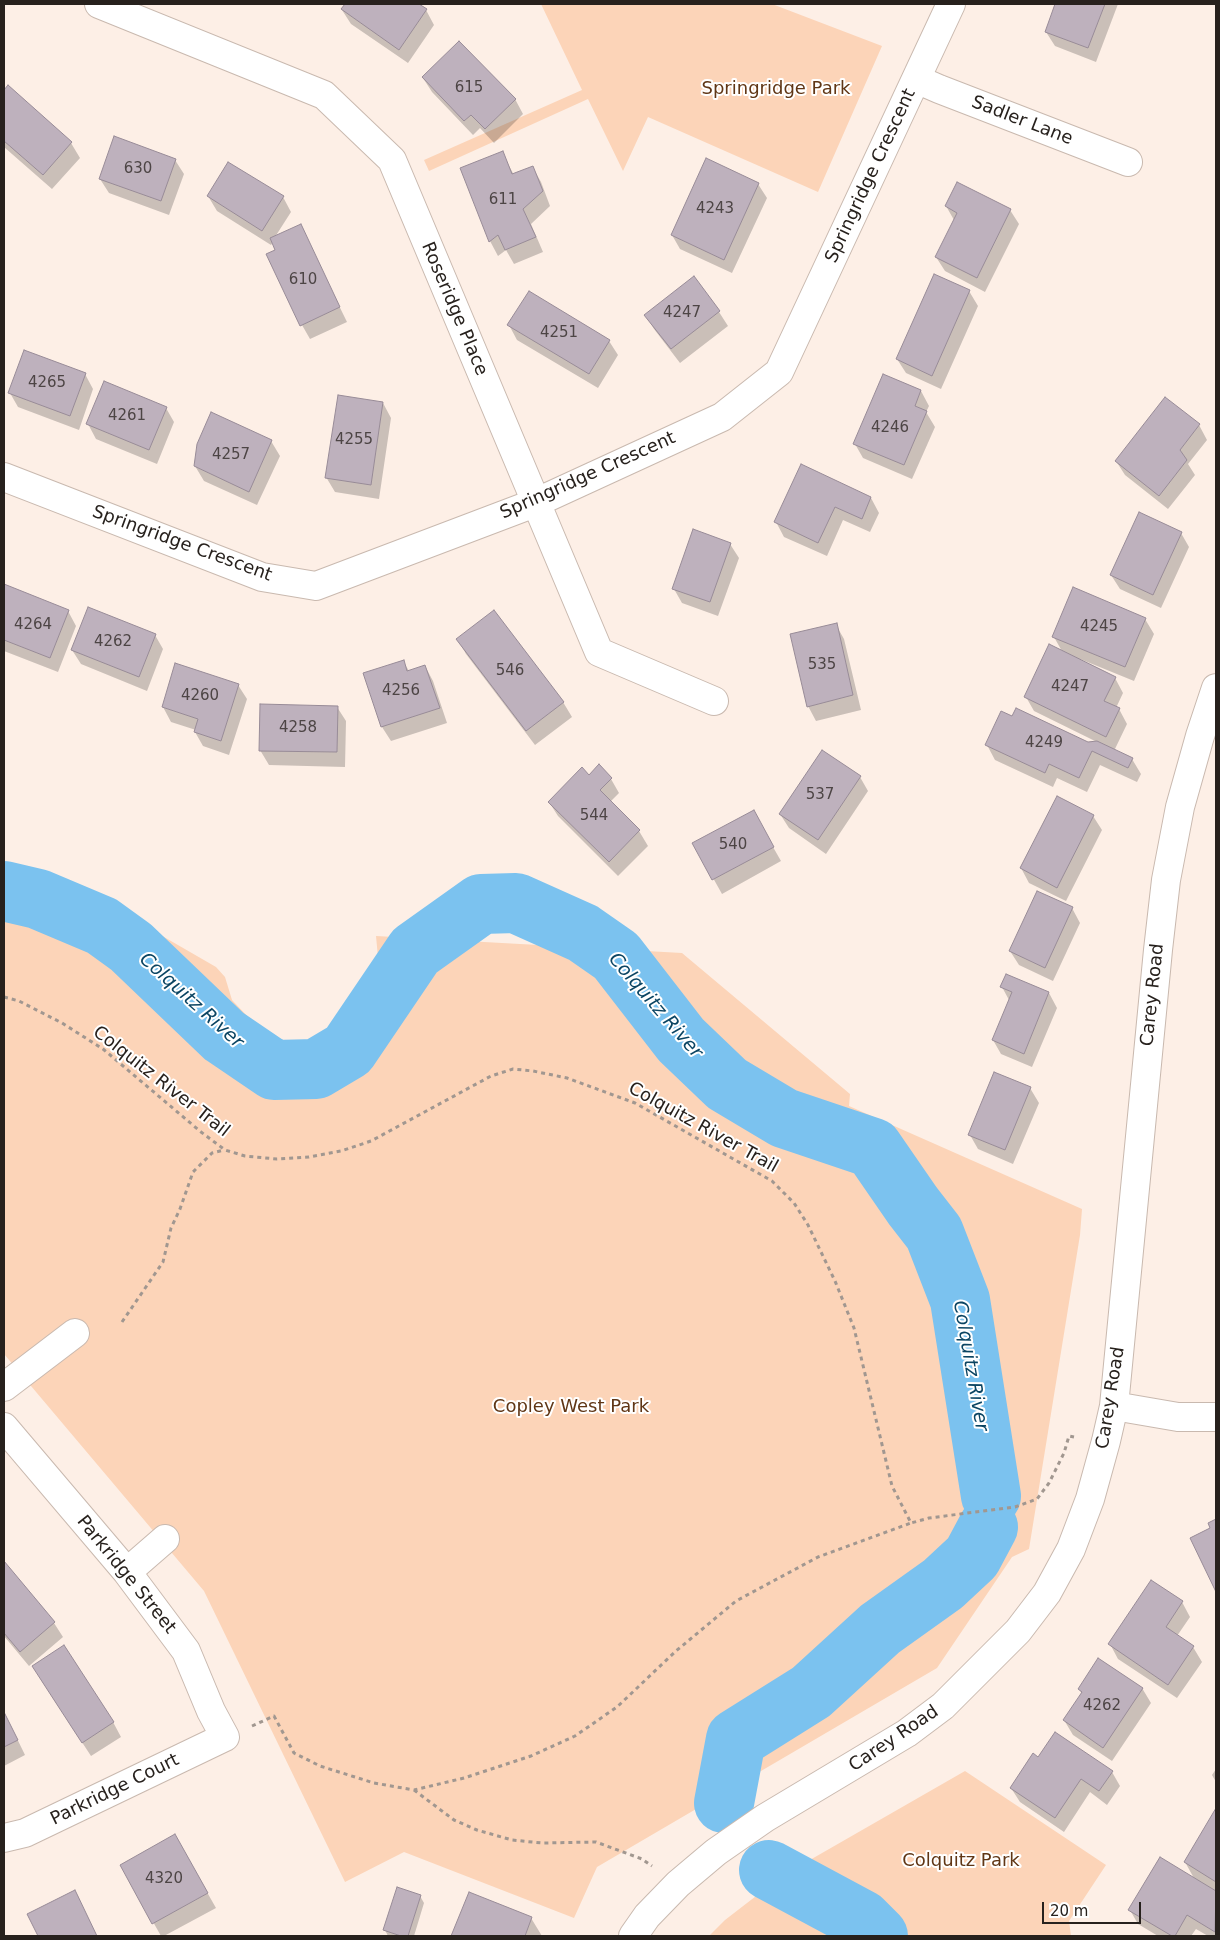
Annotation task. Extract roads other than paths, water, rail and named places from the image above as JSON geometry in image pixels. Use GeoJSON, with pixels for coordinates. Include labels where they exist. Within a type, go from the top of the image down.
{"type":"FeatureCollection","features":[{"type":"Feature","properties":{"kind":"street","name":"Roseridge Place"},"geometry":{"type":"LineString","coordinates":[[99,4],[324,95],[392,160],[599,652],[714,701]]}},
{"type":"Feature","properties":{"kind":"street","name":"Springridge Crescent"},"geometry":{"type":"LineString","coordinates":[[4,477],[262,577],[316,586],[535,503],[722,417],[779,372],[952,4]]}},
{"type":"Feature","properties":{"kind":"street","name":"Sadler Lane"},"geometry":{"type":"LineString","coordinates":[[916,79],[1128,162]]}},
{"type":"Feature","properties":{"kind":"street","name":"Carey Road"},"geometry":{"type":"LineString","coordinates":[[633,1936],[647,1916],[678,1884],[716,1852],[765,1818],[907,1733],[943,1706],[1018,1631],[1047,1592],[1071,1550],[1090,1499],[1114,1406],[1166,880],[1180,807],[1216,688]]}},
{"type":"Feature","properties":{"kind":"street"},"geometry":{"type":"LineString","coordinates":[[4,1387],[75,1333]]}},
{"type":"Feature","properties":{"kind":"street"},"geometry":{"type":"LineString","coordinates":[[1114,1406],[1178,1417],[1216,1417]]}},
{"type":"Feature","properties":{"kind":"street","name":"Parkridge Street"},"geometry":{"type":"LineString","coordinates":[[4,1427],[127,1572],[186,1651],[211,1711],[225,1737]]}},
{"type":"Feature","properties":{"kind":"street"},"geometry":{"type":"LineString","coordinates":[[127,1572],[165,1539]]}},
{"type":"Feature","properties":{"kind":"street","name":"Parkridge Court"},"geometry":{"type":"LineString","coordinates":[[4,1838],[24,1833],[225,1737]]}},
{"type":"Feature","properties":{"kind":"waterway","name":"Colquitz River"},"geometry":{"type":"LineString","coordinates":[[4,891],[38,899],[102,926],[131,947],[224,1036],[274,1070],[316,1069],[348,1050],[415,951],[481,904],[516,903],[583,933],[616,956],[681,1040],[727,1084],[784,1118],[873,1148],[934,1233],[960,1300],[991,1496]]}},
{"type":"Feature","properties":{"kind":"waterway","name":"Colquitz River"},"geometry":{"type":"LineString","coordinates":[[724,1803],[736,1739],[811,1692],[880,1629],[943,1584],[972,1557],[988,1527]]}},
{"type":"Feature","properties":{"kind":"waterway","name":"Colquitz River"},"geometry":{"type":"LineString","coordinates":[[769,1870],[862,1920],[878,1936]]}},
{"type":"Feature","properties":{"kind":"park label","name":"Springridge Park"},"geometry":{"type":"Point","coordinates":[776,89]}},
{"type":"Feature","properties":{"kind":"park label","name":"Copley West Park"},"geometry":{"type":"Point","coordinates":[571,1407]}},
{"type":"Feature","properties":{"kind":"park label","name":"Colquitz Park"},"geometry":{"type":"Point","coordinates":[961,1861]}}]}
